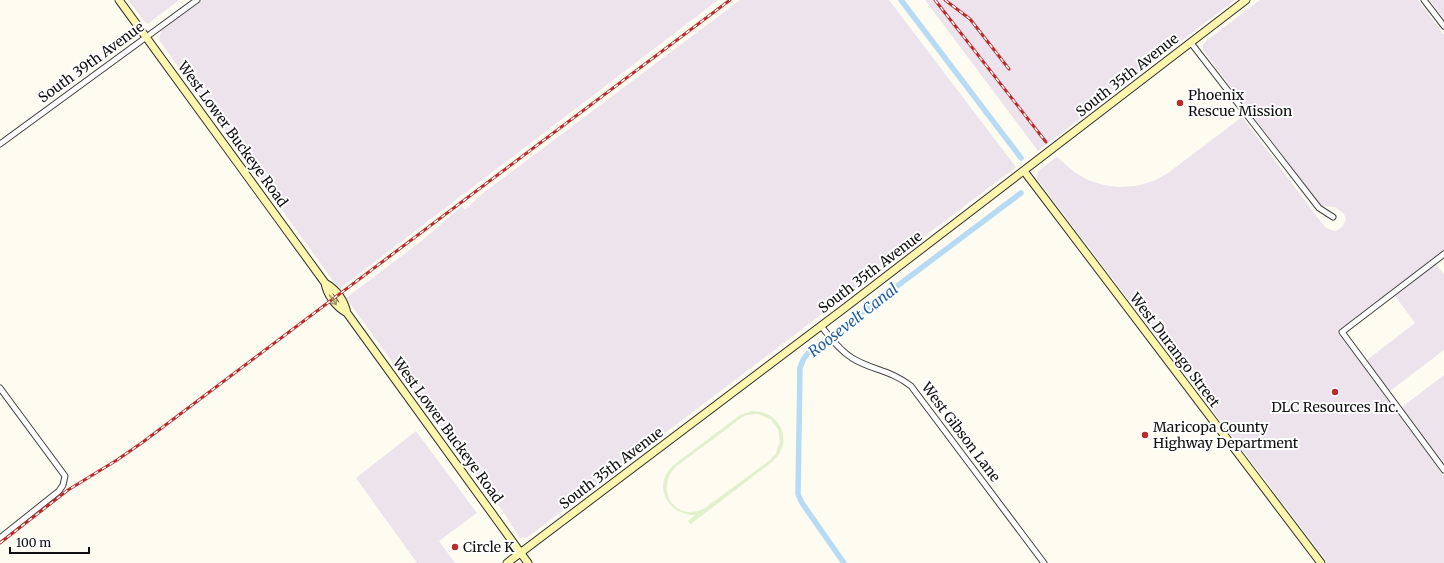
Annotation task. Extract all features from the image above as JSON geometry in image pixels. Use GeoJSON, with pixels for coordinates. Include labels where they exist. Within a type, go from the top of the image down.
{"type":"FeatureCollection","features":[{"type":"Feature","properties":{"kind":"main road","name":"West Lower Buckeye Road"},"geometry":{"type":"LineString","coordinates":[[119,0],[325,283],[336,292],[344,303],[347,313],[528,563]]}},
{"type":"Feature","properties":{"kind":"main road","name":"South 35th Avenue"},"geometry":{"type":"LineString","coordinates":[[507,563],[822,326],[1246,0]]}},
{"type":"Feature","properties":{"kind":"main road","name":"West Durango Street"},"geometry":{"type":"LineString","coordinates":[[1024,171],[1321,563]]}},
{"type":"Feature","properties":{"kind":"street","name":"South 39th Avenue"},"geometry":{"type":"LineString","coordinates":[[0,144],[197,0]]}},
{"type":"Feature","properties":{"kind":"street"},"geometry":{"type":"LineString","coordinates":[[1424,0],[1444,26]]}},
{"type":"Feature","properties":{"kind":"street"},"geometry":{"type":"LineString","coordinates":[[1190,43],[1319,208],[1333,217]]}},
{"type":"Feature","properties":{"kind":"street"},"geometry":{"type":"LineString","coordinates":[[1444,254],[1342,332],[1444,470]]}},
{"type":"Feature","properties":{"kind":"street","name":"West Gibson Lane"},"geometry":{"type":"LineString","coordinates":[[822,326],[832,340],[852,358],[888,371],[911,386],[1044,563]]}},
{"type":"Feature","properties":{"kind":"street"},"geometry":{"type":"LineString","coordinates":[[0,388],[65,476],[63,485],[59,491],[0,538]]}},
{"type":"Feature","properties":{"kind":"shaded area"},"geometry":{"type":"Polygon","coordinates":[[[128,0],[179,0],[148,24],[128,0]]]}},
{"type":"Feature","properties":{"kind":"shaded area"},"geometry":{"type":"Polygon","coordinates":[[[203,0],[718,0],[339,289],[159,40],[161,31],[203,0]]]}},
{"type":"Feature","properties":{"kind":"shaded area"},"geometry":{"type":"Polygon","coordinates":[[[740,0],[889,0],[1016,167],[528,537],[520,538],[500,507],[492,500],[346,298],[424,239],[462,206],[465,210],[482,194],[740,0]]]}},
{"type":"Feature","properties":{"kind":"shaded area"},"geometry":{"type":"Polygon","coordinates":[[[925,0],[1235,0],[1038,151],[925,0]]]}},
{"type":"Feature","properties":{"kind":"shaded area"},"geometry":{"type":"Polygon","coordinates":[[[1260,0],[1418,0],[1444,35],[1444,250],[1337,331],[1444,476],[1444,563],[1328,563],[1036,176],[1039,170],[1057,157],[1074,172],[1088,180],[1104,185],[1118,187],[1136,186],[1154,181],[1168,173],[1242,117],[1325,227],[1336,231],[1343,226],[1346,219],[1344,214],[1335,207],[1321,206],[1203,50],[1203,44],[1206,41],[1260,0]]]}},
{"type":"Feature","properties":{"kind":"shaded area"},"geometry":{"type":"Polygon","coordinates":[[[1430,0],[1444,0],[1444,19],[1430,0]]]}},
{"type":"Feature","properties":{"kind":"shaded area"},"geometry":{"type":"Polygon","coordinates":[[[1436,264],[1444,274],[1444,350],[1390,391],[1367,360],[1415,323],[1395,296],[1436,264]]]}},
{"type":"Feature","properties":{"kind":"shaded area"},"geometry":{"type":"Polygon","coordinates":[[[1444,375],[1444,463],[1402,407],[1444,375]]]}},
{"type":"Feature","properties":{"kind":"shaded area"},"geometry":{"type":"Polygon","coordinates":[[[416,431],[477,513],[439,541],[455,563],[417,563],[356,478],[416,431]]]}},
{"type":"Feature","properties":{"kind":"green space"},"geometry":{"type":"Polygon","coordinates":[[[752,411],[762,412],[771,416],[782,429],[783,446],[779,454],[772,462],[691,524],[688,521],[695,515],[685,514],[676,510],[670,504],[665,497],[663,488],[664,480],[668,472],[675,464],[740,415],[752,411]],[[758,414],[747,415],[741,418],[677,466],[669,475],[667,485],[668,495],[672,503],[679,509],[686,512],[701,510],[770,460],[776,453],[780,441],[778,429],[770,419],[758,414]]]}},
{"type":"Feature","properties":{"kind":"waterway","name":"Roosevelt Canal"},"geometry":{"type":"LineString","coordinates":[[901,0],[1021,158]]}},
{"type":"Feature","properties":{"kind":"waterway","name":"Roosevelt Canal"},"geometry":{"type":"LineString","coordinates":[[844,563],[802,503],[798,494],[800,368],[803,360],[808,353],[1021,193]]}},
{"type":"Feature","properties":{"kind":"railway"},"geometry":{"type":"LineString","coordinates":[[0,543],[68,490],[143,442],[730,0]]}},
{"type":"Feature","properties":{"kind":"railway"},"geometry":{"type":"LineString","coordinates":[[935,0],[1046,142]]}},
{"type":"Feature","properties":{"kind":"railway"},"geometry":{"type":"LineString","coordinates":[[945,0],[970,19],[1009,69]]}},
{"type":"Feature","properties":{"kind":"place","name":"Phoenix Rescue Mission"},"geometry":{"type":"Point","coordinates":[1180,103]}},
{"type":"Feature","properties":{"kind":"place","name":"DLC Resources Inc."},"geometry":{"type":"Point","coordinates":[1335,392]}},
{"type":"Feature","properties":{"kind":"place","name":"Maricopa County Highway Department"},"geometry":{"type":"Point","coordinates":[1145,435]}},
{"type":"Feature","properties":{"kind":"place","name":"Circle K"},"geometry":{"type":"Point","coordinates":[455,547]}}]}
